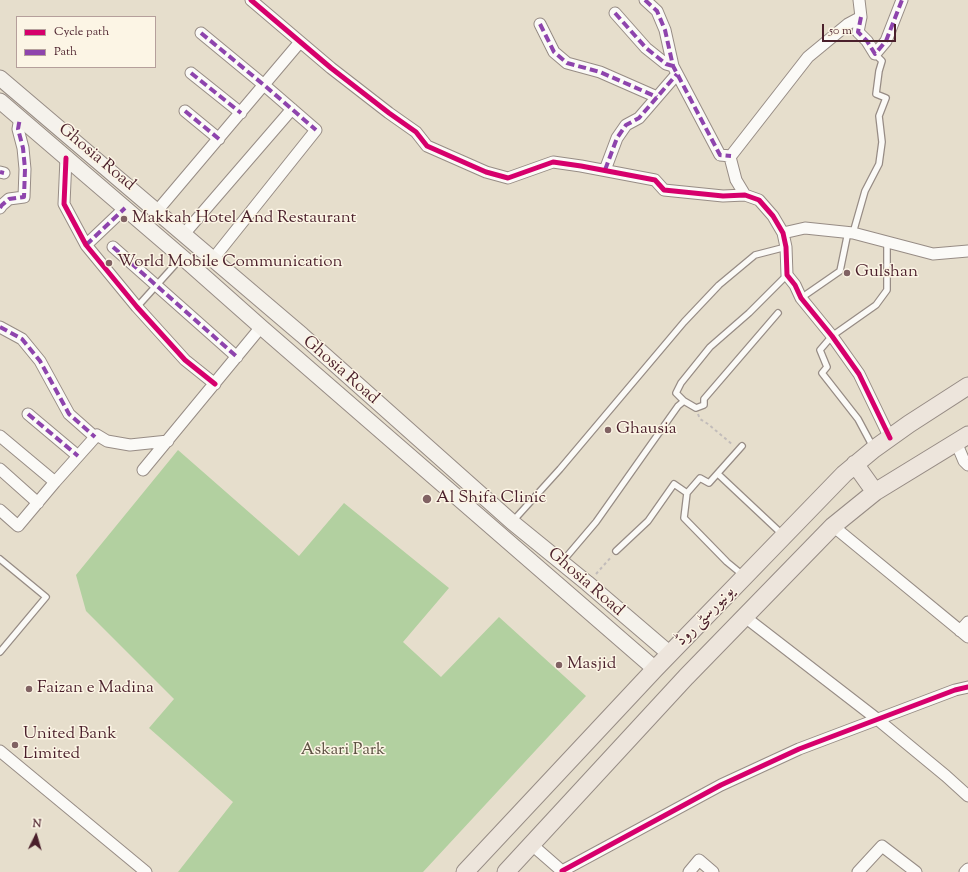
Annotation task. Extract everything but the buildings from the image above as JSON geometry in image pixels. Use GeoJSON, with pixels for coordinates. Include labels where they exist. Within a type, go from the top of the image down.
{"type":"FeatureCollection","features":[{"type":"Feature","properties":{"kind":"main road"},"geometry":{"type":"LineString","coordinates":[[0,78],[265,304],[512,522],[562,562],[670,654]]}},
{"type":"Feature","properties":{"kind":"main road","name":"Ghosia Road"},"geometry":{"type":"LineString","coordinates":[[0,101],[182,257],[655,669]]}},
{"type":"Feature","properties":{"kind":"main road"},"geometry":{"type":"LineString","coordinates":[[257,323],[265,304]]}},
{"type":"Feature","properties":{"kind":"main road","name":"یونیورسٹی روڈ"},"geometry":{"type":"LineString","coordinates":[[465,872],[655,669],[783,535],[844,474],[874,449],[968,386]]}},
{"type":"Feature","properties":{"kind":"main road","name":"یونیورسٹی روڈ"},"geometry":{"type":"LineString","coordinates":[[506,872],[686,677],[833,526],[875,492],[962,439]]}},
{"type":"Feature","properties":{"kind":"main road"},"geometry":{"type":"LineString","coordinates":[[855,464],[875,492]]}},
{"type":"Feature","properties":{"kind":"street"},"geometry":{"type":"LineString","coordinates":[[251,0],[300,42],[389,113],[416,132],[428,146],[486,172],[508,178],[553,162],[655,180],[664,190],[723,196],[745,195],[759,200],[773,216],[783,233],[786,247],[787,275],[795,285],[801,298],[832,336],[859,374],[890,438]]}},
{"type":"Feature","properties":{"kind":"street"},"geometry":{"type":"LineString","coordinates":[[645,0],[657,11],[665,30],[675,70],[720,155],[731,156]]}},
{"type":"Feature","properties":{"kind":"street"},"geometry":{"type":"LineString","coordinates":[[859,0],[861,17],[858,32],[867,41],[875,54],[886,41],[902,0]]}},
{"type":"Feature","properties":{"kind":"street"},"geometry":{"type":"LineString","coordinates":[[615,13],[646,48],[675,70]]}},
{"type":"Feature","properties":{"kind":"street"},"geometry":{"type":"LineString","coordinates":[[745,195],[736,180],[730,157],[808,57],[848,24],[861,17]]}},
{"type":"Feature","properties":{"kind":"street"},"geometry":{"type":"LineString","coordinates":[[540,24],[554,52],[567,63],[600,72],[658,97]]}},
{"type":"Feature","properties":{"kind":"street"},"geometry":{"type":"LineString","coordinates":[[201,33],[316,130],[213,259]]}},
{"type":"Feature","properties":{"kind":"street"},"geometry":{"type":"LineString","coordinates":[[157,211],[300,42]]}},
{"type":"Feature","properties":{"kind":"street"},"geometry":{"type":"LineString","coordinates":[[605,170],[617,138],[626,126],[639,118],[658,97],[675,70]]}},
{"type":"Feature","properties":{"kind":"street"},"geometry":{"type":"LineString","coordinates":[[191,73],[240,113]]}},
{"type":"Feature","properties":{"kind":"street"},"geometry":{"type":"LineString","coordinates":[[184,234],[292,109]]}},
{"type":"Feature","properties":{"kind":"street"},"geometry":{"type":"LineString","coordinates":[[186,111],[219,138]]}},
{"type":"Feature","properties":{"kind":"street"},"geometry":{"type":"LineString","coordinates":[[0,208],[9,199],[24,197],[25,169],[23,148],[18,129],[20,118]]}},
{"type":"Feature","properties":{"kind":"street"},"geometry":{"type":"LineString","coordinates":[[66,158],[64,204],[86,245],[137,307],[185,360],[215,384]]}},
{"type":"Feature","properties":{"kind":"street"},"geometry":{"type":"LineString","coordinates":[[86,245],[125,208]]}},
{"type":"Feature","properties":{"kind":"street"},"geometry":{"type":"LineString","coordinates":[[783,233],[805,228],[851,233],[933,254],[968,251]]}},
{"type":"Feature","properties":{"kind":"street"},"geometry":{"type":"LineString","coordinates":[[113,247],[237,357]]}},
{"type":"Feature","properties":{"kind":"street"},"geometry":{"type":"LineString","coordinates":[[143,470],[237,357],[257,323]]}},
{"type":"Feature","properties":{"kind":"street"},"geometry":{"type":"LineString","coordinates":[[0,327],[22,339],[40,361],[69,414],[95,437]]}},
{"type":"Feature","properties":{"kind":"street"},"geometry":{"type":"LineString","coordinates":[[28,414],[78,456]]}},
{"type":"Feature","properties":{"kind":"street"},"geometry":{"type":"LineString","coordinates":[[0,510],[18,526],[97,435],[107,441],[130,445],[168,441]]}},
{"type":"Feature","properties":{"kind":"street"},"geometry":{"type":"LineString","coordinates":[[0,436],[56,482]]}},
{"type":"Feature","properties":{"kind":"street"},"geometry":{"type":"LineString","coordinates":[[962,439],[964,461],[968,465]]}},
{"type":"Feature","properties":{"kind":"street"},"geometry":{"type":"LineString","coordinates":[[0,469],[38,503]]}},
{"type":"Feature","properties":{"kind":"street"},"geometry":{"type":"LineString","coordinates":[[833,526],[964,634],[968,622]]}},
{"type":"Feature","properties":{"kind":"street"},"geometry":{"type":"LineString","coordinates":[[745,617],[877,719],[968,796]]}},
{"type":"Feature","properties":{"kind":"street"},"geometry":{"type":"LineString","coordinates":[[531,844],[563,871],[721,785],[799,748],[955,690],[968,687]]}},
{"type":"Feature","properties":{"kind":"street"},"geometry":{"type":"LineString","coordinates":[[0,751],[146,872]]}},
{"type":"Feature","properties":{"kind":"street"},"geometry":{"type":"LineString","coordinates":[[858,872],[882,846],[916,872]]}},
{"type":"Feature","properties":{"kind":"street"},"geometry":{"type":"LineString","coordinates":[[688,872],[699,860],[713,872]]}},
{"type":"Feature","properties":{"kind":"lane"},"geometry":{"type":"LineString","coordinates":[[801,298],[840,271],[851,233],[866,191],[879,164],[882,142],[879,116],[886,98],[876,94],[882,61],[875,54]]}},
{"type":"Feature","properties":{"kind":"lane"},"geometry":{"type":"LineString","coordinates":[[874,449],[858,419],[822,373],[827,367],[820,350],[832,336],[876,305],[887,290],[887,243]]}},
{"type":"Feature","properties":{"kind":"lane"},"geometry":{"type":"LineString","coordinates":[[512,522],[560,469],[684,322],[719,285],[755,254],[786,247]]}},
{"type":"Feature","properties":{"kind":"lane"},"geometry":{"type":"LineString","coordinates":[[137,307],[182,257]]}},
{"type":"Feature","properties":{"kind":"lane"},"geometry":{"type":"LineString","coordinates":[[778,313],[704,399],[704,405],[696,408],[684,401],[676,393],[681,382],[710,347],[749,313],[787,275]]}},
{"type":"Feature","properties":{"kind":"lane"},"geometry":{"type":"LineString","coordinates":[[562,562],[596,522],[678,406],[684,401]]}},
{"type":"Feature","properties":{"kind":"lane"},"geometry":{"type":"LineString","coordinates":[[740,448],[709,483],[700,478],[687,493],[684,518],[726,562],[744,576]]}},
{"type":"Feature","properties":{"kind":"lane"},"geometry":{"type":"LineString","coordinates":[[718,474],[783,535]]}},
{"type":"Feature","properties":{"kind":"lane"},"geometry":{"type":"LineString","coordinates":[[616,551],[648,521],[674,484],[687,493]]}},
{"type":"Feature","properties":{"kind":"lane"},"geometry":{"type":"LineString","coordinates":[[0,559],[46,597],[0,652]]}},
{"type":"Feature","properties":{"kind":"path"},"geometry":{"type":"LineString","coordinates":[[696,408],[700,419],[740,448]]}},
{"type":"Feature","properties":{"kind":"path"},"geometry":{"type":"LineString","coordinates":[[587,583],[616,551]]}},
{"type":"Feature","properties":{"kind":"green space","name":"Askari Park"},"geometry":{"type":"Polygon","coordinates":[[[178,450],[299,556],[344,503],[449,588],[403,642],[441,677],[499,617],[586,696],[423,872],[178,872],[233,802],[149,728],[174,699],[86,611],[76,575],[178,450]]]}},
{"type":"Feature","properties":{"kind":"marked path"},"geometry":{"type":"LineString","coordinates":[[645,0],[657,11],[665,30],[673,66],[720,155],[731,156]]}},
{"type":"Feature","properties":{"kind":"marked path"},"geometry":{"type":"LineString","coordinates":[[861,17],[858,32],[867,41],[875,54],[886,41],[902,0]]}},
{"type":"Feature","properties":{"kind":"marked path"},"geometry":{"type":"LineString","coordinates":[[615,13],[646,48],[666,64],[673,66]]}},
{"type":"Feature","properties":{"kind":"marked path"},"geometry":{"type":"LineString","coordinates":[[540,24],[554,52],[567,63],[600,72],[657,97]]}},
{"type":"Feature","properties":{"kind":"marked path"},"geometry":{"type":"LineString","coordinates":[[201,33],[316,130]]}},
{"type":"Feature","properties":{"kind":"marked path"},"geometry":{"type":"LineString","coordinates":[[191,73],[241,113]]}},
{"type":"Feature","properties":{"kind":"marked path"},"geometry":{"type":"LineString","coordinates":[[605,170],[617,138],[626,125],[639,118],[677,74]]}},
{"type":"Feature","properties":{"kind":"marked path"},"geometry":{"type":"LineString","coordinates":[[185,111],[219,139]]}},
{"type":"Feature","properties":{"kind":"marked path"},"geometry":{"type":"LineString","coordinates":[[0,208],[9,199],[24,197],[25,169],[23,148],[18,129],[20,118]]}},
{"type":"Feature","properties":{"kind":"marked path"},"geometry":{"type":"LineString","coordinates":[[0,172],[4,173]]}},
{"type":"Feature","properties":{"kind":"marked path"},"geometry":{"type":"LineString","coordinates":[[86,245],[125,208]]}},
{"type":"Feature","properties":{"kind":"marked path"},"geometry":{"type":"LineString","coordinates":[[113,247],[237,357]]}},
{"type":"Feature","properties":{"kind":"marked path"},"geometry":{"type":"LineString","coordinates":[[0,327],[22,339],[40,361],[69,414],[95,437]]}},
{"type":"Feature","properties":{"kind":"marked path"},"geometry":{"type":"LineString","coordinates":[[28,414],[78,456]]}},
{"type":"Feature","properties":{"kind":"cycle path"},"geometry":{"type":"LineString","coordinates":[[251,0],[331,68],[416,132],[427,146],[486,172],[508,178],[553,162],[655,180],[664,190],[723,196],[745,195],[759,200],[773,216],[783,233],[786,247],[787,275],[795,285],[801,298],[832,336],[859,374],[890,438]]}},
{"type":"Feature","properties":{"kind":"cycle path"},"geometry":{"type":"LineString","coordinates":[[66,158],[64,204],[86,245],[137,307],[185,360],[215,384]]}},
{"type":"Feature","properties":{"kind":"cycle path"},"geometry":{"type":"LineString","coordinates":[[562,871],[721,785],[799,749],[955,690],[968,687]]}},
{"type":"Feature","properties":{"kind":"place","name":"Makkah Hotel And Restaurant"},"geometry":{"type":"Point","coordinates":[124,219]}},
{"type":"Feature","properties":{"kind":"place","name":"World Mobile Communication"},"geometry":{"type":"Point","coordinates":[109,263]}},
{"type":"Feature","properties":{"kind":"place","name":"Gulshan"},"geometry":{"type":"Point","coordinates":[847,273]}},
{"type":"Feature","properties":{"kind":"place","name":"Ghausia"},"geometry":{"type":"Point","coordinates":[608,430]}},
{"type":"Feature","properties":{"kind":"place","name":"Al Shifa Clinic"},"geometry":{"type":"Point","coordinates":[427,499]}},
{"type":"Feature","properties":{"kind":"place","name":"Masjid"},"geometry":{"type":"Point","coordinates":[559,665]}},
{"type":"Feature","properties":{"kind":"place","name":"Faizan e Madina"},"geometry":{"type":"Point","coordinates":[29,689]}},
{"type":"Feature","properties":{"kind":"place","name":"United Bank Limited"},"geometry":{"type":"Point","coordinates":[15,745]}}]}
